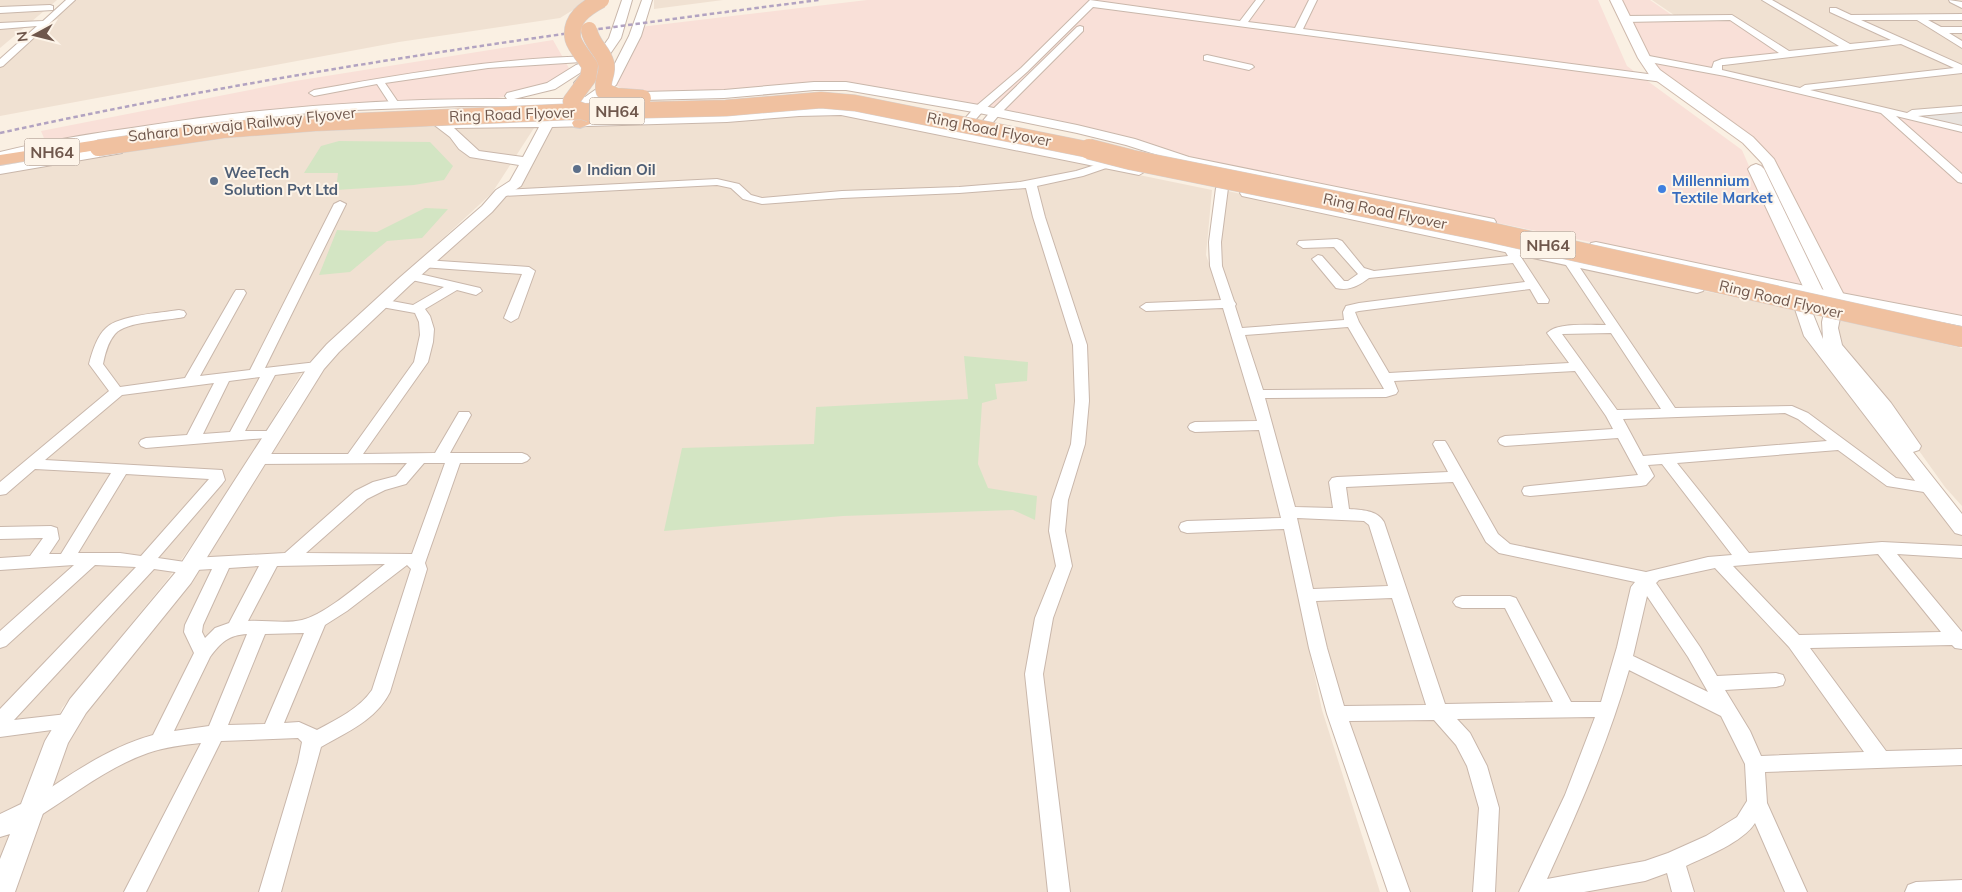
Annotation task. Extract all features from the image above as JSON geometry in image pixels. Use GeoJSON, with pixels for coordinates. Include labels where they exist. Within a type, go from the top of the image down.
{"type":"FeatureCollection","features":[{"type":"Feature","properties":{"kind":"highway"},"geometry":{"type":"LineString","coordinates":[[601,0],[590,6],[576,18],[574,24],[575,30],[572,39],[590,66],[588,78],[571,101],[572,107],[585,114],[614,116],[724,113],[801,105],[832,105],[868,110],[1064,152],[1134,158]]}},
{"type":"Feature","properties":{"kind":"highway"},"geometry":{"type":"LineString","coordinates":[[616,0],[598,12],[589,23],[590,40],[606,59],[607,73],[602,83],[604,91],[616,96],[635,98],[728,96],[810,88],[850,89],[910,99],[1116,143],[1134,158]]}},
{"type":"Feature","properties":{"kind":"highway","name":"Sahara Darwaja Railway Flyover"},"geometry":{"type":"LineString","coordinates":[[99,145],[214,125],[299,116],[537,104],[561,100],[581,94],[588,88],[597,68],[580,37],[580,31],[575,30]]}},
{"type":"Feature","properties":{"kind":"highway"},"geometry":{"type":"LineString","coordinates":[[585,101],[748,101],[810,94],[868,98],[1074,139],[1134,158]]}},
{"type":"Feature","properties":{"kind":"highway","name":"Ring Road Flyover"},"geometry":{"type":"LineString","coordinates":[[0,159],[223,130],[315,122],[534,113],[726,108],[821,100],[855,103],[1420,212],[1609,252],[1824,302],[1962,330]]}},
{"type":"Feature","properties":{"kind":"highway"},"geometry":{"type":"LineString","coordinates":[[580,123],[608,113],[730,110],[815,102],[845,103],[1134,158]]}},
{"type":"Feature","properties":{"kind":"highway","name":"Ring Road Flyover"},"geometry":{"type":"LineString","coordinates":[[0,168],[99,145]]}},
{"type":"Feature","properties":{"kind":"highway","name":"Ring Road Flyover"},"geometry":{"type":"LineString","coordinates":[[1134,158],[1391,211],[1608,258],[1826,310],[1962,337]]}},
{"type":"Feature","properties":{"kind":"main road"},"geometry":{"type":"LineString","coordinates":[[1603,0],[1632,63],[1649,71],[1748,140],[1769,162],[1836,297]]}},
{"type":"Feature","properties":{"kind":"main road"},"geometry":{"type":"LineString","coordinates":[[1616,0],[1649,71],[1744,150],[1753,161],[1815,293]]}},
{"type":"Feature","properties":{"kind":"street"},"geometry":{"type":"LineString","coordinates":[[0,51],[59,0]]}},
{"type":"Feature","properties":{"kind":"street"},"geometry":{"type":"LineString","coordinates":[[0,64],[71,0]]}},
{"type":"Feature","properties":{"kind":"street"},"geometry":{"type":"LineString","coordinates":[[1,892],[57,741],[78,706],[191,566],[230,508],[273,434],[317,366],[333,348],[381,303],[487,210],[501,193],[516,183],[543,130],[562,103],[600,60],[615,38],[627,0]]}},
{"type":"Feature","properties":{"kind":"street"},"geometry":{"type":"LineString","coordinates":[[563,124],[585,101],[610,85],[635,36],[647,0]]}},
{"type":"Feature","properties":{"kind":"street"},"geometry":{"type":"LineString","coordinates":[[1244,21],[1260,0]]}},
{"type":"Feature","properties":{"kind":"street"},"geometry":{"type":"LineString","coordinates":[[1299,29],[1313,0]]}},
{"type":"Feature","properties":{"kind":"street"},"geometry":{"type":"LineString","coordinates":[[1766,0],[1848,47]]}},
{"type":"Feature","properties":{"kind":"street"},"geometry":{"type":"LineString","coordinates":[[975,137],[995,113],[1099,2]]}},
{"type":"Feature","properties":{"kind":"street"},"geometry":{"type":"LineString","coordinates":[[958,134],[979,109],[1099,2],[1299,29],[1649,71],[1717,72],[1962,128]]}},
{"type":"Feature","properties":{"kind":"street"},"geometry":{"type":"LineString","coordinates":[[0,10],[50,8]]}},
{"type":"Feature","properties":{"kind":"street"},"geometry":{"type":"LineString","coordinates":[[1938,9],[1962,8]]}},
{"type":"Feature","properties":{"kind":"street"},"geometry":{"type":"LineString","coordinates":[[1833,10],[1962,69]]}},
{"type":"Feature","properties":{"kind":"street"},"geometry":{"type":"LineString","coordinates":[[1917,16],[1962,45]]}},
{"type":"Feature","properties":{"kind":"street"},"geometry":{"type":"LineString","coordinates":[[1847,17],[1962,17]]}},
{"type":"Feature","properties":{"kind":"street"},"geometry":{"type":"LineString","coordinates":[[1625,19],[1732,18],[1787,54]]}},
{"type":"Feature","properties":{"kind":"street"},"geometry":{"type":"LineString","coordinates":[[0,26],[45,23]]}},
{"type":"Feature","properties":{"kind":"street"},"geometry":{"type":"LineString","coordinates":[[1939,30],[1962,30]]}},
{"type":"Feature","properties":{"kind":"street"},"geometry":{"type":"LineString","coordinates":[[1717,72],[1717,64],[1722,62],[1902,41]]}},
{"type":"Feature","properties":{"kind":"street"},"geometry":{"type":"LineString","coordinates":[[1206,58],[1248,67]]}},
{"type":"Feature","properties":{"kind":"street"},"geometry":{"type":"LineString","coordinates":[[314,93],[486,64],[532,60],[600,60]]}},
{"type":"Feature","properties":{"kind":"street"},"geometry":{"type":"LineString","coordinates":[[0,159],[44,145],[206,120],[328,107],[478,102],[551,86],[580,67],[600,60]]}},
{"type":"Feature","properties":{"kind":"street"},"geometry":{"type":"LineString","coordinates":[[1793,90],[1962,69]]}},
{"type":"Feature","properties":{"kind":"street"},"geometry":{"type":"LineString","coordinates":[[379,82],[396,106]]}},
{"type":"Feature","properties":{"kind":"street"},"geometry":{"type":"LineString","coordinates":[[610,85],[646,100],[814,86],[846,86],[979,109],[1130,142],[1186,160],[1445,212],[1815,293],[1962,321]]}},
{"type":"Feature","properties":{"kind":"street"},"geometry":{"type":"LineString","coordinates":[[461,102],[562,103],[585,101]]}},
{"type":"Feature","properties":{"kind":"street"},"geometry":{"type":"LineString","coordinates":[[423,124],[434,104]]}},
{"type":"Feature","properties":{"kind":"street"},"geometry":{"type":"LineString","coordinates":[[1898,114],[1962,109]]}},
{"type":"Feature","properties":{"kind":"street"},"geometry":{"type":"LineString","coordinates":[[0,168],[205,137],[306,128],[440,124],[543,130],[563,124],[732,118],[814,110],[842,111],[1222,188],[1513,254],[1570,262],[1803,309],[1962,345]]}},
{"type":"Feature","properties":{"kind":"street"},"geometry":{"type":"LineString","coordinates":[[1884,111],[1962,180]]}},
{"type":"Feature","properties":{"kind":"street"},"geometry":{"type":"LineString","coordinates":[[440,124],[455,134],[464,146],[475,154],[527,162]]}},
{"type":"Feature","properties":{"kind":"street"},"geometry":{"type":"LineString","coordinates":[[501,193],[717,182],[734,186],[747,197],[762,201],[868,193],[926,192],[1031,185],[1086,173],[1108,164]]}},
{"type":"Feature","properties":{"kind":"street"},"geometry":{"type":"LineString","coordinates":[[1031,185],[1042,226],[1071,312],[1080,354],[1082,401],[1078,444],[1060,500],[1057,531],[1064,566],[1044,618],[1034,674],[1059,892]]}},
{"type":"Feature","properties":{"kind":"street"},"geometry":{"type":"LineString","coordinates":[[1222,188],[1214,253],[1216,266],[1230,304],[1257,394],[1289,517],[1318,648],[1337,714],[1399,892]]}},
{"type":"Feature","properties":{"kind":"street"},"geometry":{"type":"LineString","coordinates":[[235,436],[340,204]]}},
{"type":"Feature","properties":{"kind":"street"},"geometry":{"type":"LineString","coordinates":[[1303,244],[1333,242],[1338,244],[1360,271],[1366,274],[1513,254]]}},
{"type":"Feature","properties":{"kind":"street"},"geometry":{"type":"LineString","coordinates":[[1513,254],[1543,300]]}},
{"type":"Feature","properties":{"kind":"street"},"geometry":{"type":"LineString","coordinates":[[1318,259],[1340,285],[1351,285],[1366,274]]}},
{"type":"Feature","properties":{"kind":"street"},"geometry":{"type":"LineString","coordinates":[[1570,262],[1671,413]]}},
{"type":"Feature","properties":{"kind":"street"},"geometry":{"type":"LineString","coordinates":[[418,270],[455,286],[476,291]]}},
{"type":"Feature","properties":{"kind":"street"},"geometry":{"type":"LineString","coordinates":[[418,270],[529,271],[512,318]]}},
{"type":"Feature","properties":{"kind":"street"},"geometry":{"type":"LineString","coordinates":[[1257,394],[1386,393],[1391,391],[1392,387],[1352,322],[1349,312],[1351,309],[1533,285]]}},
{"type":"Feature","properties":{"kind":"street"},"geometry":{"type":"LineString","coordinates":[[415,309],[455,286]]}},
{"type":"Feature","properties":{"kind":"street"},"geometry":{"type":"LineString","coordinates":[[190,382],[240,293]]}},
{"type":"Feature","properties":{"kind":"street"},"geometry":{"type":"LineString","coordinates":[[1803,309],[1815,293]]}},
{"type":"Feature","properties":{"kind":"street"},"geometry":{"type":"LineString","coordinates":[[1836,297],[1830,337],[1834,346],[1885,406],[1940,486],[1962,509]]}},
{"type":"Feature","properties":{"kind":"street"},"geometry":{"type":"LineString","coordinates":[[352,459],[421,362],[427,344],[427,329],[424,317],[419,310],[381,303]]}},
{"type":"Feature","properties":{"kind":"street"},"geometry":{"type":"LineString","coordinates":[[1146,308],[1230,304]]}},
{"type":"Feature","properties":{"kind":"street"},"geometry":{"type":"LineString","coordinates":[[1803,309],[1812,336],[1962,528]]}},
{"type":"Feature","properties":{"kind":"street"},"geometry":{"type":"LineString","coordinates":[[117,392],[96,364],[110,331],[122,325],[179,314]]}},
{"type":"Feature","properties":{"kind":"street"},"geometry":{"type":"LineString","coordinates":[[1238,332],[1352,322]]}},
{"type":"Feature","properties":{"kind":"street"},"geometry":{"type":"LineString","coordinates":[[1530,491],[1641,481],[1646,476],[1613,415],[1554,333],[1560,330],[1614,329]]}},
{"type":"Feature","properties":{"kind":"street"},"geometry":{"type":"LineString","coordinates":[[0,490],[117,392],[317,366]]}},
{"type":"Feature","properties":{"kind":"street"},"geometry":{"type":"LineString","coordinates":[[1385,377],[1578,367]]}},
{"type":"Feature","properties":{"kind":"street"},"geometry":{"type":"LineString","coordinates":[[193,439],[224,378]]}},
{"type":"Feature","properties":{"kind":"street"},"geometry":{"type":"LineString","coordinates":[[1613,415],[1787,409],[1803,416],[1892,482],[1930,488]]}},
{"type":"Feature","properties":{"kind":"street"},"geometry":{"type":"LineString","coordinates":[[159,742],[203,653],[213,640],[224,632],[259,627],[293,628],[307,626],[326,616],[410,561],[464,415]]}},
{"type":"Feature","properties":{"kind":"street"},"geometry":{"type":"LineString","coordinates":[[1195,427],[1264,425]]}},
{"type":"Feature","properties":{"kind":"street"},"geometry":{"type":"LineString","coordinates":[[1505,441],[1622,433]]}},
{"type":"Feature","properties":{"kind":"street"},"geometry":{"type":"LineString","coordinates":[[146,443],[273,434]]}},
{"type":"Feature","properties":{"kind":"street"},"geometry":{"type":"LineString","coordinates":[[1440,444],[1492,538],[1505,549],[1648,580],[1694,652],[1744,737],[1755,764],[1757,803],[1796,892]]}},
{"type":"Feature","properties":{"kind":"street"},"geometry":{"type":"LineString","coordinates":[[1637,461],[1842,446]]}},
{"type":"Feature","properties":{"kind":"street"},"geometry":{"type":"LineString","coordinates":[[289,559],[361,495],[379,486],[401,480],[420,458]]}},
{"type":"Feature","properties":{"kind":"street"},"geometry":{"type":"LineString","coordinates":[[258,459],[522,458]]}},
{"type":"Feature","properties":{"kind":"street"},"geometry":{"type":"LineString","coordinates":[[1666,459],[1745,559]]}},
{"type":"Feature","properties":{"kind":"street"},"geometry":{"type":"LineString","coordinates":[[0,722],[147,563],[218,477],[217,474],[211,473],[31,464]]}},
{"type":"Feature","properties":{"kind":"street"},"geometry":{"type":"LineString","coordinates":[[66,559],[121,469]]}},
{"type":"Feature","properties":{"kind":"street"},"geometry":{"type":"LineString","coordinates":[[0,476],[16,476]]}},
{"type":"Feature","properties":{"kind":"street"},"geometry":{"type":"LineString","coordinates":[[1342,513],[1337,482],[1348,480],[1458,477]]}},
{"type":"Feature","properties":{"kind":"street"},"geometry":{"type":"LineString","coordinates":[[1187,528],[1342,513],[1363,515],[1370,517],[1376,522],[1438,712],[1463,739],[1477,766],[1489,808],[1484,892]]}},
{"type":"Feature","properties":{"kind":"street"},"geometry":{"type":"LineString","coordinates":[[0,533],[52,532],[51,539],[35,561]]}},
{"type":"Feature","properties":{"kind":"street"},"geometry":{"type":"LineString","coordinates":[[1882,548],[1959,641]]}},
{"type":"Feature","properties":{"kind":"street"},"geometry":{"type":"LineString","coordinates":[[1530,892],[1575,795],[1608,709],[1623,660],[1640,587],[1654,575],[1674,569],[1719,562],[1882,548],[1962,552]]}},
{"type":"Feature","properties":{"kind":"street"},"geometry":{"type":"LineString","coordinates":[[0,564],[66,559],[120,559],[191,566],[289,559],[410,561],[418,569],[381,692],[376,701],[366,711],[312,742]]}},
{"type":"Feature","properties":{"kind":"street"},"geometry":{"type":"LineString","coordinates":[[0,641],[91,559]]}},
{"type":"Feature","properties":{"kind":"street"},"geometry":{"type":"LineString","coordinates":[[236,629],[271,560]]}},
{"type":"Feature","properties":{"kind":"street"},"geometry":{"type":"LineString","coordinates":[[1719,562],[1795,642],[1881,760]]}},
{"type":"Feature","properties":{"kind":"street"},"geometry":{"type":"LineString","coordinates":[[203,653],[193,632],[194,624],[223,563]]}},
{"type":"Feature","properties":{"kind":"street"},"geometry":{"type":"LineString","coordinates":[[1307,595],[1399,592]]}},
{"type":"Feature","properties":{"kind":"street"},"geometry":{"type":"LineString","coordinates":[[1462,602],[1510,602],[1566,710]]}},
{"type":"Feature","properties":{"kind":"street"},"geometry":{"type":"LineString","coordinates":[[272,732],[318,620]]}},
{"type":"Feature","properties":{"kind":"street"},"geometry":{"type":"LineString","coordinates":[[135,892],[216,734],[259,627]]}},
{"type":"Feature","properties":{"kind":"street"},"geometry":{"type":"LineString","coordinates":[[1795,642],[1959,641]]}},
{"type":"Feature","properties":{"kind":"street"},"geometry":{"type":"LineString","coordinates":[[1623,660],[1728,711]]}},
{"type":"Feature","properties":{"kind":"street"},"geometry":{"type":"LineString","coordinates":[[1712,683],[1776,680]]}},
{"type":"Feature","properties":{"kind":"street"},"geometry":{"type":"LineString","coordinates":[[1337,714],[1608,709]]}},
{"type":"Feature","properties":{"kind":"street"},"geometry":{"type":"LineString","coordinates":[[0,728],[67,722]]}},
{"type":"Feature","properties":{"kind":"street"},"geometry":{"type":"LineString","coordinates":[[0,826],[32,811],[127,753],[159,742],[216,734],[299,730],[309,734],[312,742],[308,762],[270,892]]}},
{"type":"Feature","properties":{"kind":"street"},"geometry":{"type":"LineString","coordinates":[[1755,764],[1962,757]]}},
{"type":"Feature","properties":{"kind":"street"},"geometry":{"type":"LineString","coordinates":[[1530,892],[1645,871],[1674,861],[1713,843],[1744,823],[1757,803]]}},
{"type":"Feature","properties":{"kind":"street"},"geometry":{"type":"LineString","coordinates":[[1674,861],[1683,892]]}},
{"type":"Feature","properties":{"kind":"street"},"geometry":{"type":"LineString","coordinates":[[1916,892],[1962,890]]}},
{"type":"Feature","properties":{"kind":"shaded area"},"geometry":{"type":"Polygon","coordinates":[[[0,0],[57,0],[0,48],[0,0]]]}},
{"type":"Feature","properties":{"kind":"shaded area"},"geometry":{"type":"Polygon","coordinates":[[[73,0],[589,0],[560,18],[399,42],[0,116],[0,67],[73,0]]]}},
{"type":"Feature","properties":{"kind":"shaded area"},"geometry":{"type":"Polygon","coordinates":[[[654,0],[723,0],[654,9],[654,0]]]}},
{"type":"Feature","properties":{"kind":"shaded area"},"geometry":{"type":"Polygon","coordinates":[[[867,0],[1598,0],[1627,66],[1742,150],[1801,285],[1189,160],[1132,141],[847,86],[642,96],[612,84],[640,27],[867,0]]]}},
{"type":"Feature","properties":{"kind":"shaded area"},"geometry":{"type":"Polygon","coordinates":[[[1618,0],[1650,0],[1676,18],[1727,18],[1782,53],[1714,63],[1711,72],[1962,129],[1962,318],[1840,294],[1770,162],[1656,73],[1618,0]]]}},
{"type":"Feature","properties":{"kind":"shaded area"},"geometry":{"type":"Polygon","coordinates":[[[1652,0],[1962,0],[1962,108],[1896,114],[1718,72],[1718,64],[1677,17],[1652,0]]]}},
{"type":"Feature","properties":{"kind":"shaded area"},"geometry":{"type":"Polygon","coordinates":[[[553,40],[570,70],[550,84],[509,96],[474,102],[330,106],[46,143],[41,131],[295,81],[553,40]]]}},
{"type":"Feature","properties":{"kind":"shaded area"},"geometry":{"type":"Polygon","coordinates":[[[1962,110],[1962,127],[1905,115],[1962,110]]]}},
{"type":"Feature","properties":{"kind":"shaded area"},"geometry":{"type":"Polygon","coordinates":[[[813,112],[842,114],[1212,190],[1206,255],[1221,298],[1250,397],[1286,541],[1322,710],[1380,892],[8,892],[63,740],[193,570],[320,366],[507,191],[548,125],[813,112]]]}},
{"type":"Feature","properties":{"kind":"shaded area"},"geometry":{"type":"Polygon","coordinates":[[[416,126],[534,128],[492,193],[307,364],[217,509],[167,580],[62,708],[0,868],[0,172],[203,140],[300,132],[416,126]]]}},
{"type":"Feature","properties":{"kind":"shaded area"},"geometry":{"type":"Polygon","coordinates":[[[1223,190],[1504,251],[1799,310],[1962,534],[1962,892],[1404,892],[1343,717],[1219,266],[1223,190]]]}},
{"type":"Feature","properties":{"kind":"shaded area"},"geometry":{"type":"Polygon","coordinates":[[[1834,318],[1962,348],[1962,506],[1945,487],[1887,406],[1839,349],[1834,318]]]}},
{"type":"Feature","properties":{"kind":"green space"},"geometry":{"type":"Polygon","coordinates":[[[339,141],[430,142],[453,166],[444,180],[414,185],[336,190],[338,173],[304,173],[321,146],[339,141]]]}},
{"type":"Feature","properties":{"kind":"green space"},"geometry":{"type":"Polygon","coordinates":[[[425,208],[448,209],[422,238],[387,241],[350,272],[319,275],[337,230],[377,232],[425,208]]]}},
{"type":"Feature","properties":{"kind":"green space"},"geometry":{"type":"Polygon","coordinates":[[[964,356],[1028,362],[1027,381],[995,384],[997,399],[982,403],[978,464],[988,488],[1037,496],[1035,520],[1013,510],[843,516],[664,531],[682,448],[814,444],[816,407],[968,399],[964,356]]]}},
{"type":"Feature","properties":{"kind":"railway"},"geometry":{"type":"LineString","coordinates":[[0,133],[102,111],[408,57],[613,27],[819,0]]}},
{"type":"Feature","properties":{"kind":"place","name":"Indian Oil"},"geometry":{"type":"Point","coordinates":[577,169]}},
{"type":"Feature","properties":{"kind":"place","name":"WeeTech Solution Pvt Ltd"},"geometry":{"type":"Point","coordinates":[214,181]}},
{"type":"Feature","properties":{"kind":"place","name":"Millennium Textile Market"},"geometry":{"type":"Point","coordinates":[1662,189]}}]}
